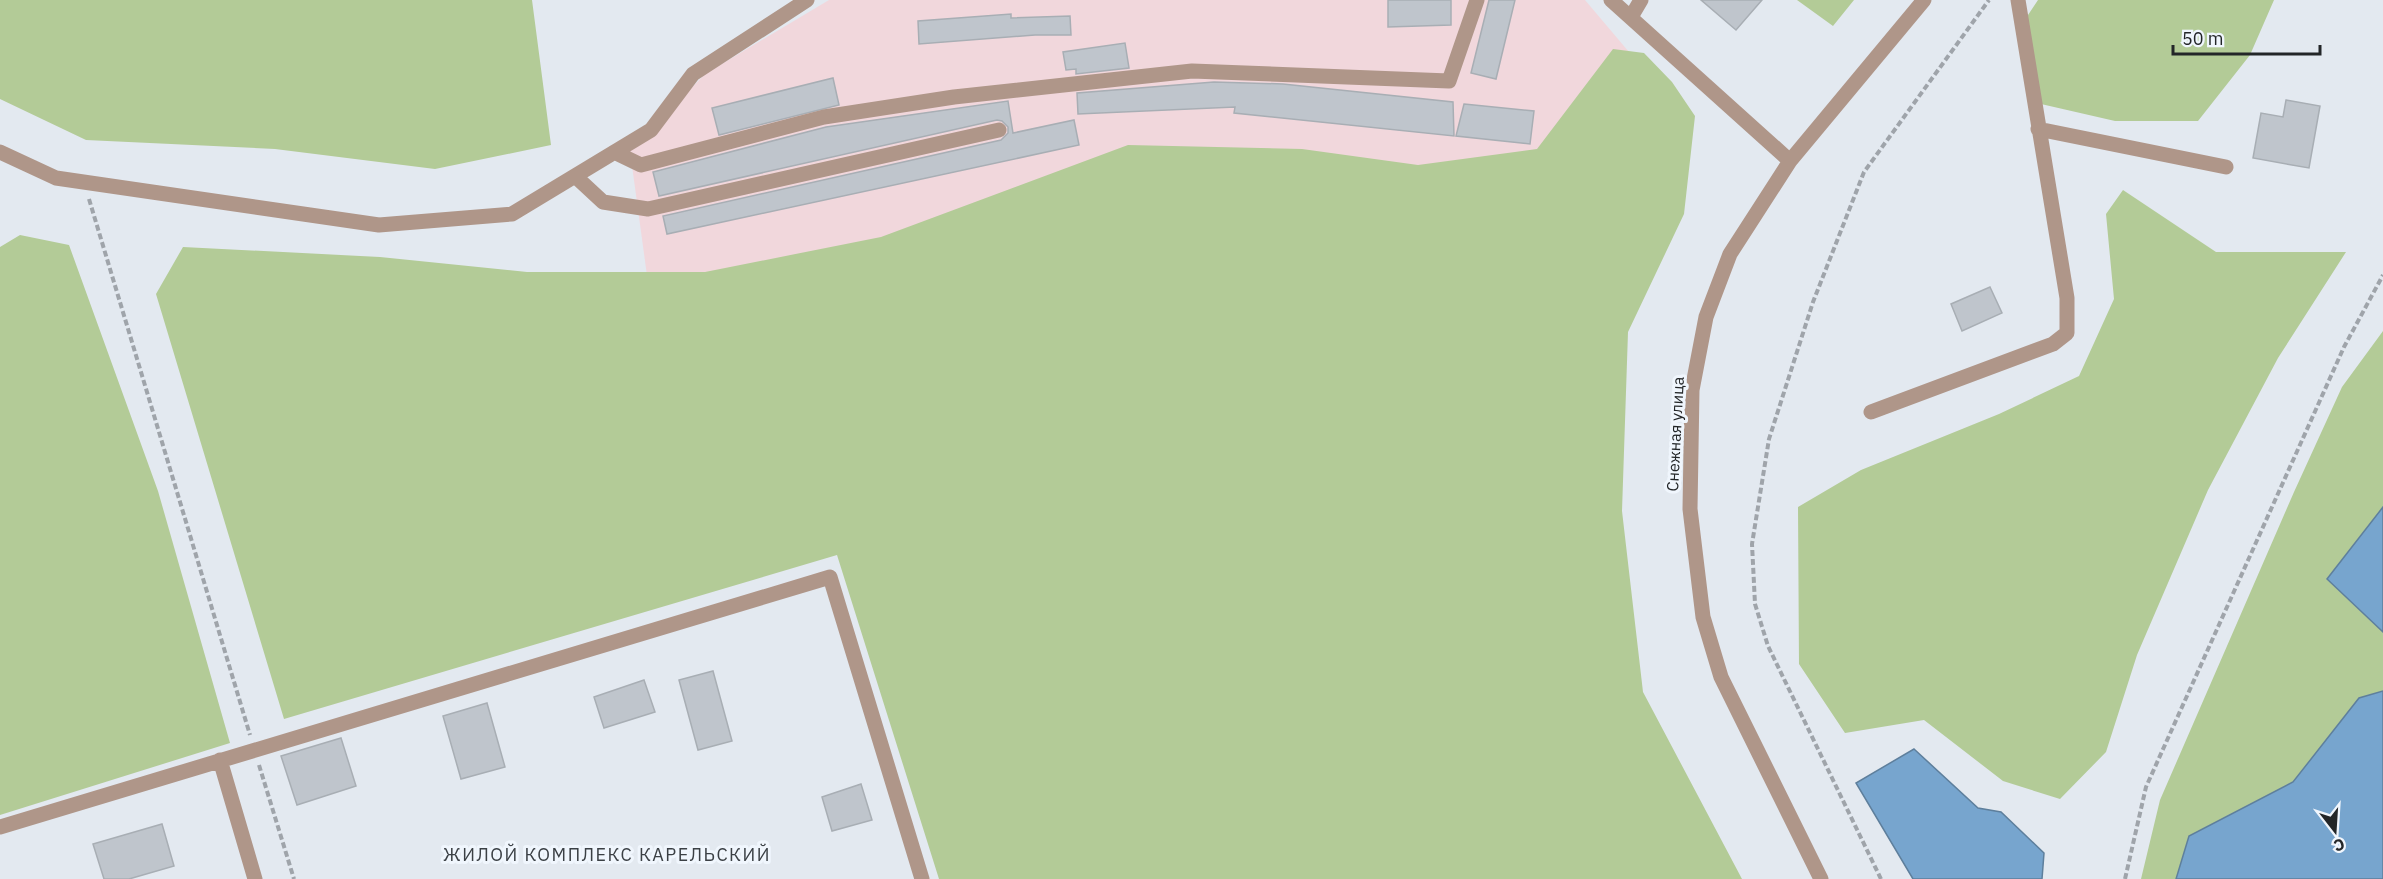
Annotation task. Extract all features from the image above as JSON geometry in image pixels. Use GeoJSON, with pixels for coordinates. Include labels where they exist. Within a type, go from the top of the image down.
{"type":"FeatureCollection","features":[{"type":"Feature","properties":{"kind":"street"},"geometry":{"type":"LineString","coordinates":[[0,153],[56,178],[379,225],[512,214],[651,129],[693,74],[807,0]]}},
{"type":"Feature","properties":{"kind":"street"},"geometry":{"type":"LineString","coordinates":[[614,152],[641,165],[824,117],[954,97],[1192,71],[1449,81],[1477,0]]}},
{"type":"Feature","properties":{"kind":"street"},"geometry":{"type":"LineString","coordinates":[[1611,0],[1790,161]]}},
{"type":"Feature","properties":{"kind":"street"},"geometry":{"type":"LineString","coordinates":[[1631,17],[1641,0]]}},
{"type":"Feature","properties":{"kind":"street","name":"Снежная улица"},"geometry":{"type":"LineString","coordinates":[[1821,879],[1721,677],[1703,617],[1690,508],[1692,390],[1706,317],[1730,254],[1790,161],[1924,0]]}},
{"type":"Feature","properties":{"kind":"street"},"geometry":{"type":"LineString","coordinates":[[1870,412],[2053,344],[2067,333],[2067,298],[2018,0]]}},
{"type":"Feature","properties":{"kind":"street"},"geometry":{"type":"LineString","coordinates":[[2038,129],[2226,167]]}},
{"type":"Feature","properties":{"kind":"street"},"geometry":{"type":"LineString","coordinates":[[575,176],[603,202],[648,209],[999,130]]}},
{"type":"Feature","properties":{"kind":"street"},"geometry":{"type":"LineString","coordinates":[[0,827],[830,577],[922,879]]}},
{"type":"Feature","properties":{"kind":"street"},"geometry":{"type":"LineString","coordinates":[[220,760],[255,879]]}},
{"type":"Feature","properties":{"kind":"path"},"geometry":{"type":"LineString","coordinates":[[1881,879],[1768,646],[1755,604],[1752,544],[1769,439],[1814,302],[1864,172],[1989,0]]}},
{"type":"Feature","properties":{"kind":"path"},"geometry":{"type":"LineString","coordinates":[[84,182],[294,879]]}},
{"type":"Feature","properties":{"kind":"path"},"geometry":{"type":"LineString","coordinates":[[2125,879],[2146,787],[2344,347],[2383,275]]}},
{"type":"Feature","properties":{"kind":"shaded area"},"geometry":{"type":"Polygon","coordinates":[[[829,0],[1585,0],[1629,52],[1547,150],[648,283],[630,151],[705,74],[829,0]]]}},
{"type":"Feature","properties":{"kind":"green space"},"geometry":{"type":"Polygon","coordinates":[[[0,0],[532,0],[551,145],[435,169],[275,149],[86,140],[0,99],[0,0]]]}},
{"type":"Feature","properties":{"kind":"green space"},"geometry":{"type":"Polygon","coordinates":[[[1797,0],[1854,0],[1833,26],[1797,0]]]}},
{"type":"Feature","properties":{"kind":"green space"},"geometry":{"type":"Polygon","coordinates":[[[2038,0],[2274,0],[2250,55],[2198,121],[2115,121],[2041,104],[2024,21],[2038,0]]]}},
{"type":"Feature","properties":{"kind":"green space"},"geometry":{"type":"Polygon","coordinates":[[[1613,49],[1644,53],[1672,82],[1695,116],[1684,214],[1628,332],[1622,511],[1643,692],[1742,879],[939,879],[837,555],[284,719],[156,294],[183,247],[380,257],[527,272],[705,272],[881,237],[1128,145],[1302,149],[1418,165],[1537,149],[1613,49]]]}},
{"type":"Feature","properties":{"kind":"green space"},"geometry":{"type":"Polygon","coordinates":[[[2123,190],[2216,252],[2346,252],[2278,358],[2208,490],[2137,655],[2106,752],[2060,799],[2003,781],[1924,720],[1845,733],[1799,664],[1798,507],[1861,470],[1999,414],[2079,376],[2114,299],[2106,214],[2123,190]]]}},
{"type":"Feature","properties":{"kind":"green space"},"geometry":{"type":"Polygon","coordinates":[[[20,235],[69,245],[158,491],[230,743],[0,815],[0,247],[20,235]]]}},
{"type":"Feature","properties":{"kind":"green space"},"geometry":{"type":"Polygon","coordinates":[[[2383,331],[2383,507],[2327,579],[2383,632],[2383,691],[2359,698],[2293,782],[2189,836],[2176,879],[2141,879],[2160,800],[2294,492],[2342,387],[2383,331]]]}},
{"type":"Feature","properties":{"kind":"water"},"geometry":{"type":"Polygon","coordinates":[[[2383,507],[2383,632],[2327,579],[2383,507]]]}},
{"type":"Feature","properties":{"kind":"water"},"geometry":{"type":"Polygon","coordinates":[[[2383,691],[2383,879],[2176,879],[2189,836],[2293,782],[2359,698],[2383,691]]]}},
{"type":"Feature","properties":{"kind":"water"},"geometry":{"type":"Polygon","coordinates":[[[1914,749],[1978,808],[2001,812],[2044,853],[2042,879],[1913,879],[1856,783],[1914,749]]]}},
{"type":"Feature","properties":{"kind":"building"},"geometry":{"type":"Polygon","coordinates":[[[1388,0],[1451,0],[1451,25],[1388,27],[1388,0]]]}},
{"type":"Feature","properties":{"kind":"building"},"geometry":{"type":"Polygon","coordinates":[[[1489,0],[1515,0],[1496,79],[1471,73],[1489,0]]]}},
{"type":"Feature","properties":{"kind":"building"},"geometry":{"type":"Polygon","coordinates":[[[1701,0],[1762,0],[1736,30],[1701,0]]]}},
{"type":"Feature","properties":{"kind":"building"},"geometry":{"type":"Polygon","coordinates":[[[1011,14],[1011,18],[1070,16],[1071,35],[1035,35],[919,44],[918,21],[1011,14]]]}},
{"type":"Feature","properties":{"kind":"building"},"geometry":{"type":"Polygon","coordinates":[[[1125,43],[1129,68],[1076,74],[1076,69],[1066,70],[1063,52],[1125,43]]]}},
{"type":"Feature","properties":{"kind":"building"},"geometry":{"type":"Polygon","coordinates":[[[833,78],[839,105],[719,135],[712,108],[833,78]]]}},
{"type":"Feature","properties":{"kind":"building"},"geometry":{"type":"Polygon","coordinates":[[[1214,82],[1283,84],[1453,102],[1454,136],[1234,113],[1235,107],[1078,114],[1077,93],[1214,82]]]}},
{"type":"Feature","properties":{"kind":"building"},"geometry":{"type":"Polygon","coordinates":[[[2286,100],[2320,106],[2309,168],[2253,158],[2261,113],[2283,117],[2286,100]]]}},
{"type":"Feature","properties":{"kind":"building"},"geometry":{"type":"Polygon","coordinates":[[[1008,101],[1013,133],[1074,120],[1079,145],[667,234],[663,216],[1001,140],[1008,133],[1008,127],[1002,121],[997,120],[659,196],[653,172],[826,127],[1008,101]]]}},
{"type":"Feature","properties":{"kind":"building"},"geometry":{"type":"Polygon","coordinates":[[[1464,104],[1534,111],[1530,144],[1456,136],[1464,104]]]}},
{"type":"Feature","properties":{"kind":"building"},"geometry":{"type":"Polygon","coordinates":[[[1990,287],[2002,313],[1962,331],[1951,304],[1990,287]]]}},
{"type":"Feature","properties":{"kind":"building"},"geometry":{"type":"Polygon","coordinates":[[[713,671],[732,741],[698,750],[679,680],[713,671]]]}},
{"type":"Feature","properties":{"kind":"building"},"geometry":{"type":"Polygon","coordinates":[[[644,680],[655,712],[604,728],[594,697],[644,680]]]}},
{"type":"Feature","properties":{"kind":"building"},"geometry":{"type":"Polygon","coordinates":[[[487,703],[505,767],[461,779],[443,716],[487,703]]]}},
{"type":"Feature","properties":{"kind":"building"},"geometry":{"type":"Polygon","coordinates":[[[341,738],[356,786],[297,805],[281,756],[341,738]]]}},
{"type":"Feature","properties":{"kind":"building"},"geometry":{"type":"Polygon","coordinates":[[[861,784],[872,820],[832,831],[822,797],[861,784]]]}},
{"type":"Feature","properties":{"kind":"building"},"geometry":{"type":"Polygon","coordinates":[[[162,824],[174,866],[129,879],[104,879],[93,844],[162,824]]]}},
{"type":"Feature","properties":{"kind":"district","name":"ЖИЛОЙ КОМПЛЕКС КАРЕЛЬСКИЙ"},"geometry":{"type":"Point","coordinates":[607,855]}}]}
